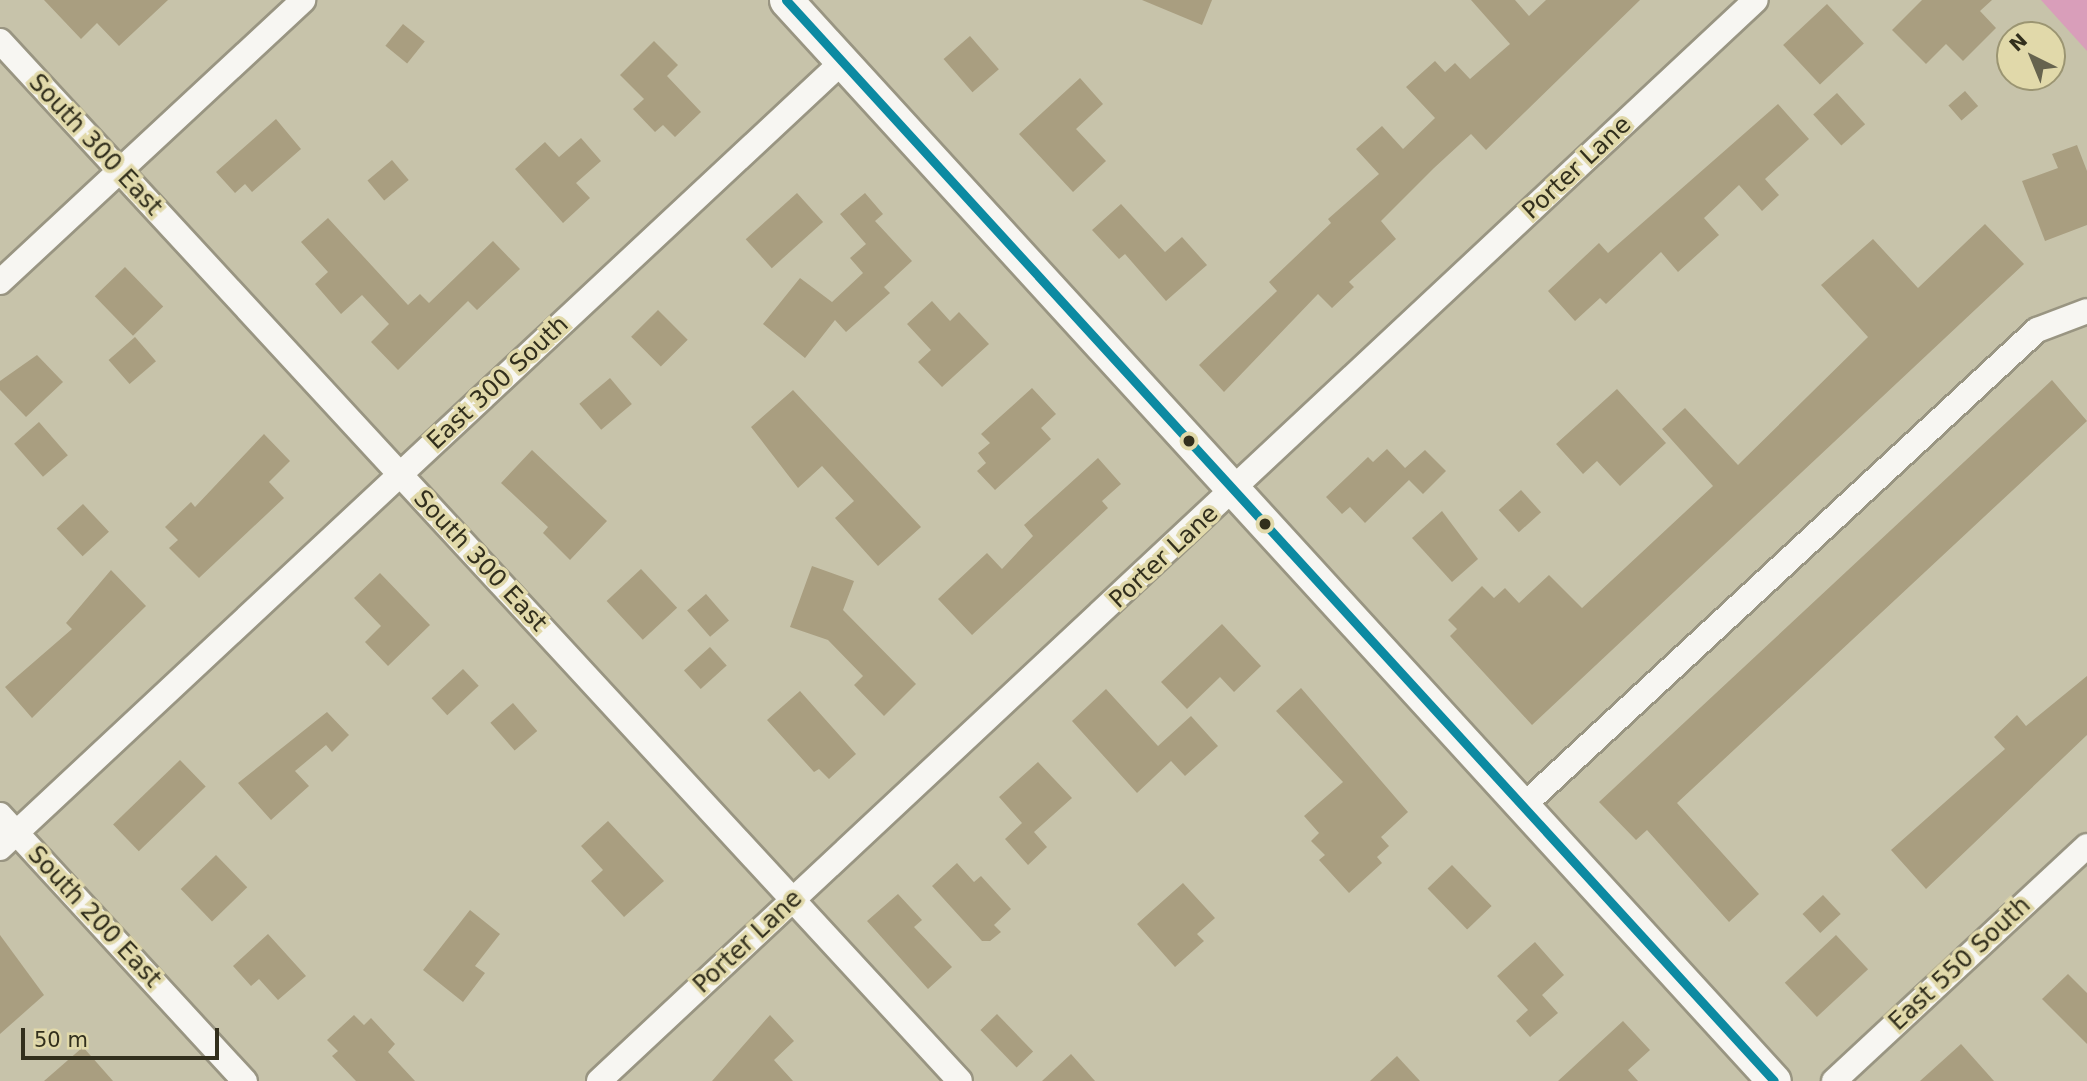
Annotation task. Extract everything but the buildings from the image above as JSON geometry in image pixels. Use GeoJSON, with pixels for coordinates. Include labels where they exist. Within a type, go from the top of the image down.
{"type":"FeatureCollection","features":[{"type":"Feature","properties":{"kind":"street"},"geometry":{"type":"LineString","coordinates":[[0,282],[303,0]]}},
{"type":"Feature","properties":{"kind":"street"},"geometry":{"type":"LineString","coordinates":[[786,0],[1233,493],[1774,1081]]}},
{"type":"Feature","properties":{"kind":"street","name":"Porter Lane"},"geometry":{"type":"LineString","coordinates":[[599,1081],[1233,493],[1756,0]]}},
{"type":"Feature","properties":{"kind":"street","name":"South 300 East"},"geometry":{"type":"LineString","coordinates":[[0,41],[960,1081]]}},
{"type":"Feature","properties":{"kind":"street","name":"East 300 South"},"geometry":{"type":"LineString","coordinates":[[5,832],[400,475],[843,61]]}},
{"type":"Feature","properties":{"kind":"street"},"geometry":{"type":"LineString","coordinates":[[1522,807],[2037,330],[2087,311]]}},
{"type":"Feature","properties":{"kind":"street","name":"South 200 East"},"geometry":{"type":"LineString","coordinates":[[5,832],[245,1081]]}},
{"type":"Feature","properties":{"kind":"street","name":"East 550 South"},"geometry":{"type":"LineString","coordinates":[[1834,1081],[2087,846]]}},
{"type":"Feature","properties":{"kind":"shaded area"},"geometry":{"type":"Polygon","coordinates":[[[2041,0],[2087,0],[2087,51],[2066,28],[2066,21],[2060,21],[2041,0]]]}},
{"type":"Feature","properties":{"kind":"transit line"},"geometry":{"type":"LineString","coordinates":[[786,0],[1774,1081]]}}]}
